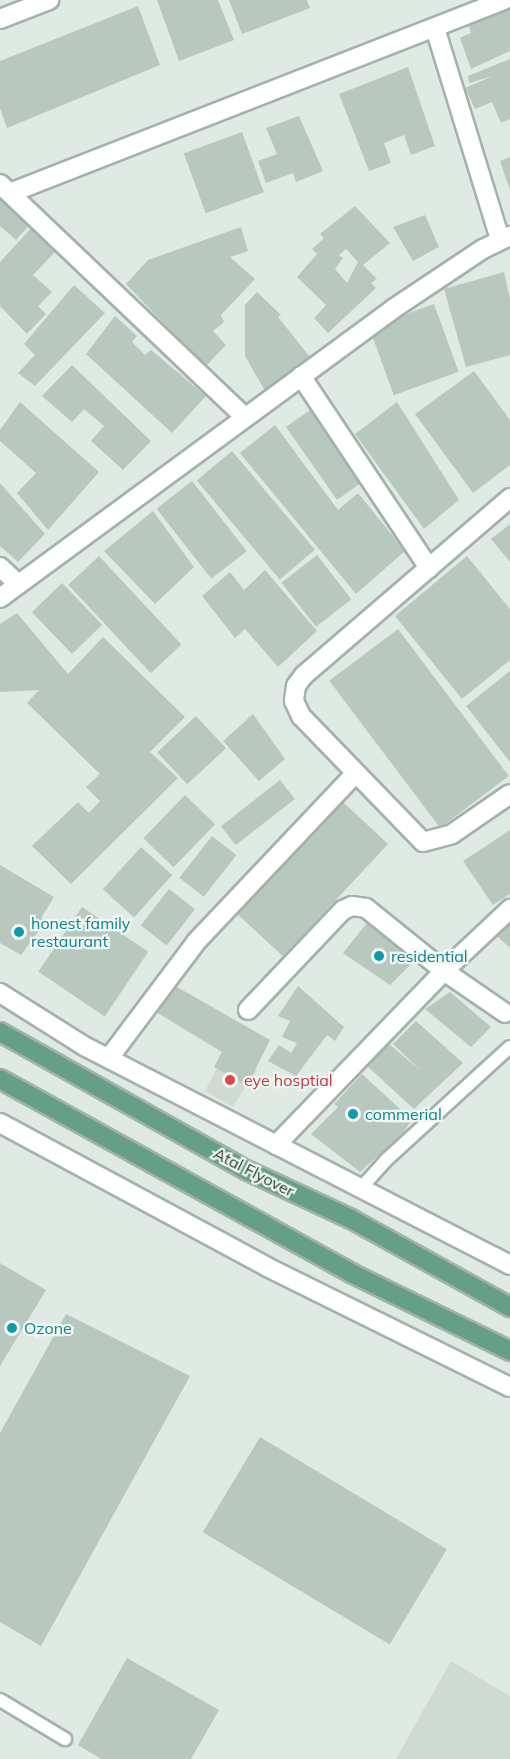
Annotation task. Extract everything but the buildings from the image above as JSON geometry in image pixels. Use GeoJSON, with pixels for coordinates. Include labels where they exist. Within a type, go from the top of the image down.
{"type":"FeatureCollection","features":[{"type":"Feature","properties":{"kind":"main road","name":"Atal Flyover"},"geometry":{"type":"LineString","coordinates":[[0,1032],[204,1147],[351,1219],[510,1307]]}},
{"type":"Feature","properties":{"kind":"main road"},"geometry":{"type":"LineString","coordinates":[[0,1079],[353,1274],[510,1351]]}},
{"type":"Feature","properties":{"kind":"street"},"geometry":{"type":"LineString","coordinates":[[0,19],[49,0]]}},
{"type":"Feature","properties":{"kind":"street"},"geometry":{"type":"LineString","coordinates":[[245,417],[5,188],[504,0]]}},
{"type":"Feature","properties":{"kind":"street"},"geometry":{"type":"LineString","coordinates":[[0,598],[393,309],[505,238],[435,27]]}},
{"type":"Feature","properties":{"kind":"street"},"geometry":{"type":"LineString","coordinates":[[301,376],[429,568]]}},
{"type":"Feature","properties":{"kind":"street"},"geometry":{"type":"LineString","coordinates":[[510,498],[296,686],[294,701],[301,716],[423,842],[452,834],[510,794]]}},
{"type":"Feature","properties":{"kind":"street"},"geometry":{"type":"LineString","coordinates":[[0,567],[18,584]]}},
{"type":"Feature","properties":{"kind":"street"},"geometry":{"type":"LineString","coordinates":[[109,1058],[196,942],[355,774]]}},
{"type":"Feature","properties":{"kind":"street"},"geometry":{"type":"LineString","coordinates":[[248,1010],[343,910],[352,906],[366,908],[444,971],[505,1013]]}},
{"type":"Feature","properties":{"kind":"street"},"geometry":{"type":"LineString","coordinates":[[276,1144],[444,971],[510,909]]}},
{"type":"Feature","properties":{"kind":"street"},"geometry":{"type":"LineString","coordinates":[[0,993],[109,1058],[510,1265]]}},
{"type":"Feature","properties":{"kind":"street"},"geometry":{"type":"LineString","coordinates":[[0,1123],[267,1267],[510,1387]]}},
{"type":"Feature","properties":{"kind":"lane"},"geometry":{"type":"LineString","coordinates":[[361,1188],[385,1161],[510,1047]]}},
{"type":"Feature","properties":{"kind":"lane"},"geometry":{"type":"LineString","coordinates":[[0,1700],[65,1739]]}},
{"type":"Feature","properties":{"kind":"shaded area","name":"eye hosptial"},"geometry":{"type":"Polygon","coordinates":[[[226,1051],[257,1070],[232,1107],[205,1091],[226,1051]]]}},
{"type":"Feature","properties":{"kind":"shaded area"},"geometry":{"type":"Polygon","coordinates":[[[451,1661],[510,1696],[510,1759],[396,1759],[451,1661]]]}},
{"type":"Feature","properties":{"kind":"place","name":"honest family restaurant"},"geometry":{"type":"Point","coordinates":[19,932]}},
{"type":"Feature","properties":{"kind":"place","name":"residential"},"geometry":{"type":"Point","coordinates":[379,956]}},
{"type":"Feature","properties":{"kind":"place","name":"eye hosptial"},"geometry":{"type":"Point","coordinates":[230,1080]}},
{"type":"Feature","properties":{"kind":"place","name":"commerial"},"geometry":{"type":"Point","coordinates":[353,1114]}},
{"type":"Feature","properties":{"kind":"place","name":"Ozone"},"geometry":{"type":"Point","coordinates":[12,1328]}}]}
